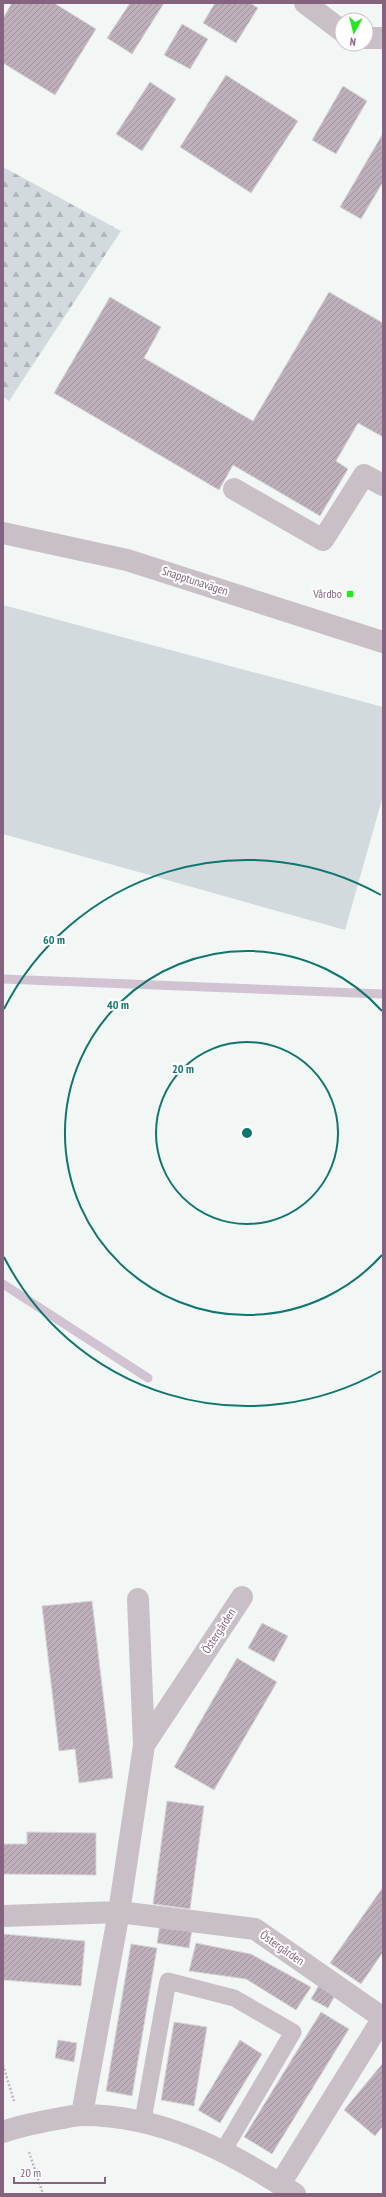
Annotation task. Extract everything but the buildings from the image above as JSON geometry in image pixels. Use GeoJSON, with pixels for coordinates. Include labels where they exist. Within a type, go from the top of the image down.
{"type":"FeatureCollection","features":[{"type":"Feature","properties":{"kind":"street"},"geometry":{"type":"LineString","coordinates":[[305,3],[334,25]]}},
{"type":"Feature","properties":{"kind":"street"},"geometry":{"type":"LineString","coordinates":[[234,489],[323,540],[364,475],[383,485]]}},
{"type":"Feature","properties":{"kind":"street","name":"Snapptunavägen"},"geometry":{"type":"LineString","coordinates":[[3,532],[63,544],[127,560],[383,642]]}},
{"type":"Feature","properties":{"kind":"street","name":"Östergården"},"geometry":{"type":"LineString","coordinates":[[144,1745],[242,1597]]}},
{"type":"Feature","properties":{"kind":"street","name":"Östergården"},"geometry":{"type":"LineString","coordinates":[[82,2114],[119,1912],[144,1745],[138,1599]]}},
{"type":"Feature","properties":{"kind":"street","name":"Östergården"},"geometry":{"type":"LineString","coordinates":[[3,1916],[119,1912],[255,1929],[383,2018],[287,2189],[185,2134],[143,2120],[82,2114],[12,2128]]}},
{"type":"Feature","properties":{"kind":"lane"},"geometry":{"type":"LineString","coordinates":[[143,2120],[168,1981],[234,1998],[293,2032],[222,2153]]}},
{"type":"Feature","properties":{"kind":"path"},"geometry":{"type":"LineString","coordinates":[[3,2065],[12,2128],[43,2194]]}},
{"type":"Feature","properties":{"kind":"green space"},"geometry":{"type":"Polygon","coordinates":[[[3,167],[121,231],[9,401],[3,397],[3,167]]]}},
{"type":"Feature","properties":{"kind":"green space"},"geometry":{"type":"Polygon","coordinates":[[[3,605],[383,707],[383,796],[345,930],[3,834],[3,605]]]}},
{"type":"Feature","properties":{"kind":"waterway"},"geometry":{"type":"LineString","coordinates":[[3,979],[383,994]]}},
{"type":"Feature","properties":{"kind":"waterway"},"geometry":{"type":"LineString","coordinates":[[3,1284],[148,1378]]}},
{"type":"Feature","properties":{"kind":"place","name":"Vårdbo"},"geometry":{"type":"Point","coordinates":[350,594]}}]}
